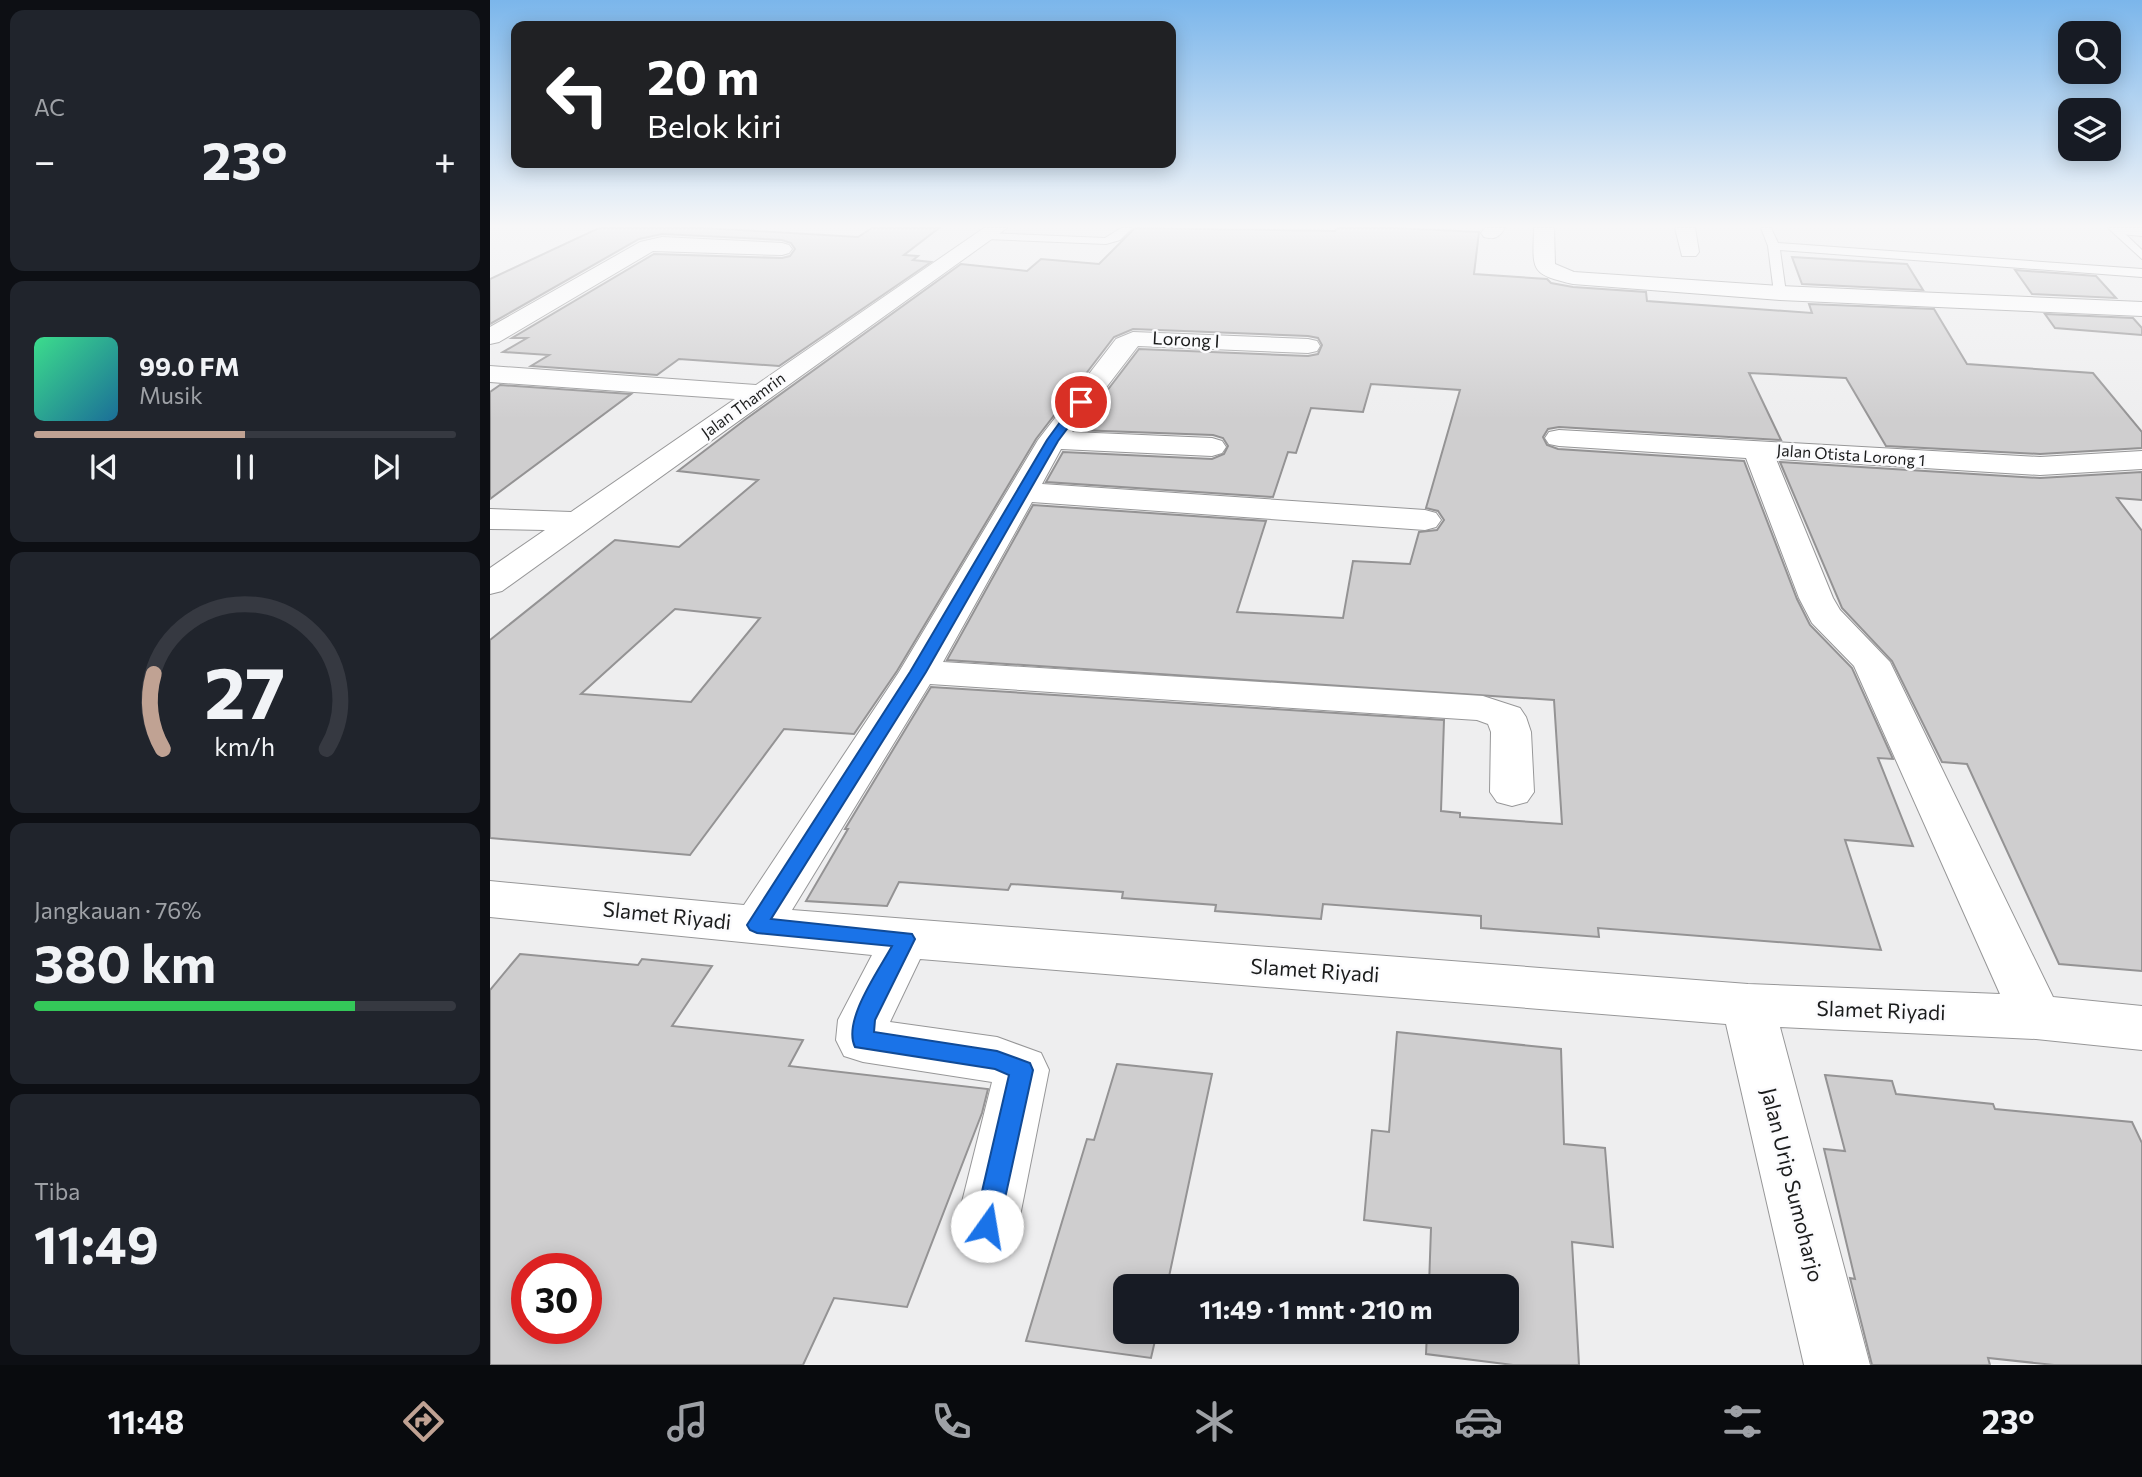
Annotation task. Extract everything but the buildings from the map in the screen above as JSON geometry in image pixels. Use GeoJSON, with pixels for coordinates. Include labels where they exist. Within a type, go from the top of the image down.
{"type":"FeatureCollection","features":[{"type":"Feature","properties":{"kind":"street"},"geometry":{"type":"LineString","coordinates":[[490,337],[568,292]]}},
{"type":"Feature","properties":{"kind":"street","name":"Jalan Thamrin"},"geometry":{"type":"LineString","coordinates":[[490,584],[905,292]]}},
{"type":"Feature","properties":{"kind":"street"},"geometry":{"type":"LineString","coordinates":[[1762,292],[2142,309]]}},
{"type":"Feature","properties":{"kind":"street","name":"Lorong I"},"geometry":{"type":"LineString","coordinates":[[757,925],[918,672],[1052,440],[1125,344],[1133,338],[1308,346]]}},
{"type":"Feature","properties":{"kind":"street"},"geometry":{"type":"LineString","coordinates":[[490,374],[758,393]]}},
{"type":"Feature","properties":{"kind":"street","name":"Jalan Otista Lorong 1"},"geometry":{"type":"LineString","coordinates":[[1559,438],[2040,466],[2142,460]]}},
{"type":"Feature","properties":{"kind":"street"},"geometry":{"type":"LineString","coordinates":[[1052,440],[1212,447]]}},
{"type":"Feature","properties":{"kind":"street"},"geometry":{"type":"LineString","coordinates":[[1757,449],[1816,597],[1825,615],[1871,662],[2036,1017]]}},
{"type":"Feature","properties":{"kind":"street"},"geometry":{"type":"LineString","coordinates":[[1023,492],[1425,520]]}},
{"type":"Feature","properties":{"kind":"street"},"geometry":{"type":"LineString","coordinates":[[490,519],[578,522]]}},
{"type":"Feature","properties":{"kind":"street"},"geometry":{"type":"LineString","coordinates":[[918,672],[1483,708],[1506,717],[1511,732],[1512,792]]}},
{"type":"Feature","properties":{"kind":"street","name":"Slamet Riyadi"},"geometry":{"type":"LineString","coordinates":[[490,899],[905,939],[1748,1005],[2036,1017],[2142,1028]]}},
{"type":"Feature","properties":{"kind":"street"},"geometry":{"type":"LineString","coordinates":[[905,939],[864,1020],[863,1040],[997,1060],[1022,1070],[987,1226]]}},
{"type":"Feature","properties":{"kind":"street","name":"Jalan Urip Sumoharjo"},"geometry":{"type":"LineString","coordinates":[[1748,1005],[1837,1365]]}},
{"type":"Feature","properties":{"kind":"route"},"geometry":{"type":"LineString","coordinates":[[987,1226],[1022,1070],[997,1060],[863,1040],[864,1020],[905,939],[757,925],[918,672],[1052,440],[1081,402]]}}]}
